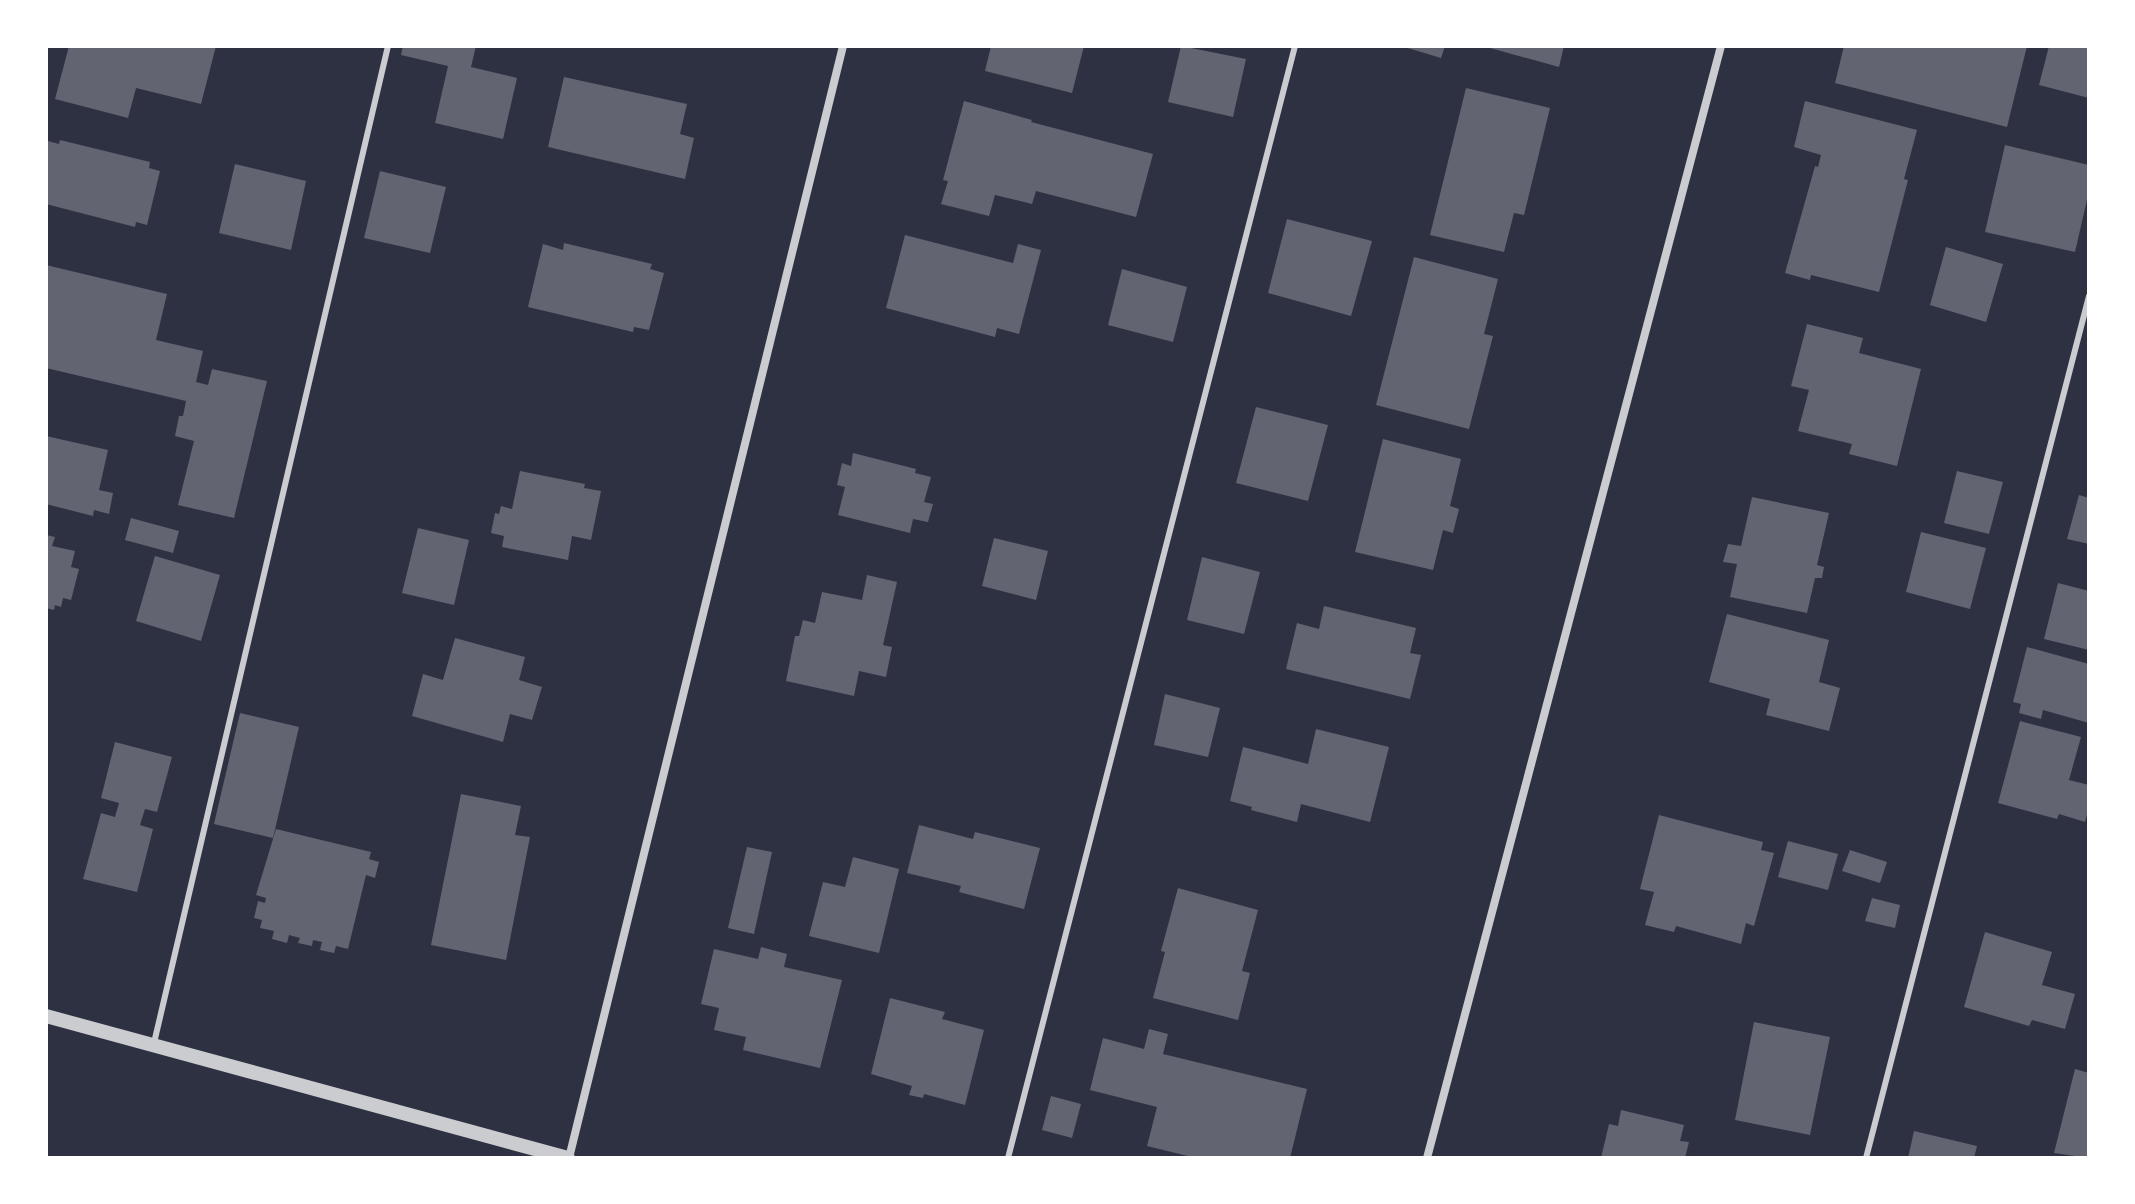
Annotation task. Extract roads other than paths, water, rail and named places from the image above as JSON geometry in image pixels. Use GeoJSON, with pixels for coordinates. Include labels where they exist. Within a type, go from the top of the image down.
{"type":"FeatureCollection","features":[{"type":"Feature","properties":{"kind":"street"},"geometry":{"type":"LineString","coordinates":[[46,1016],[568,1158],[843,46]]}},
{"type":"Feature","properties":{"kind":"street"},"geometry":{"type":"LineString","coordinates":[[1427,1158],[1721,46]]}},
{"type":"Feature","properties":{"kind":"lane"},"geometry":{"type":"LineString","coordinates":[[154,1045],[388,46]]}},
{"type":"Feature","properties":{"kind":"lane"},"geometry":{"type":"LineString","coordinates":[[1008,1158],[1295,46]]}},
{"type":"Feature","properties":{"kind":"lane"},"geometry":{"type":"LineString","coordinates":[[1866,1158],[2089,296]]}}]}
